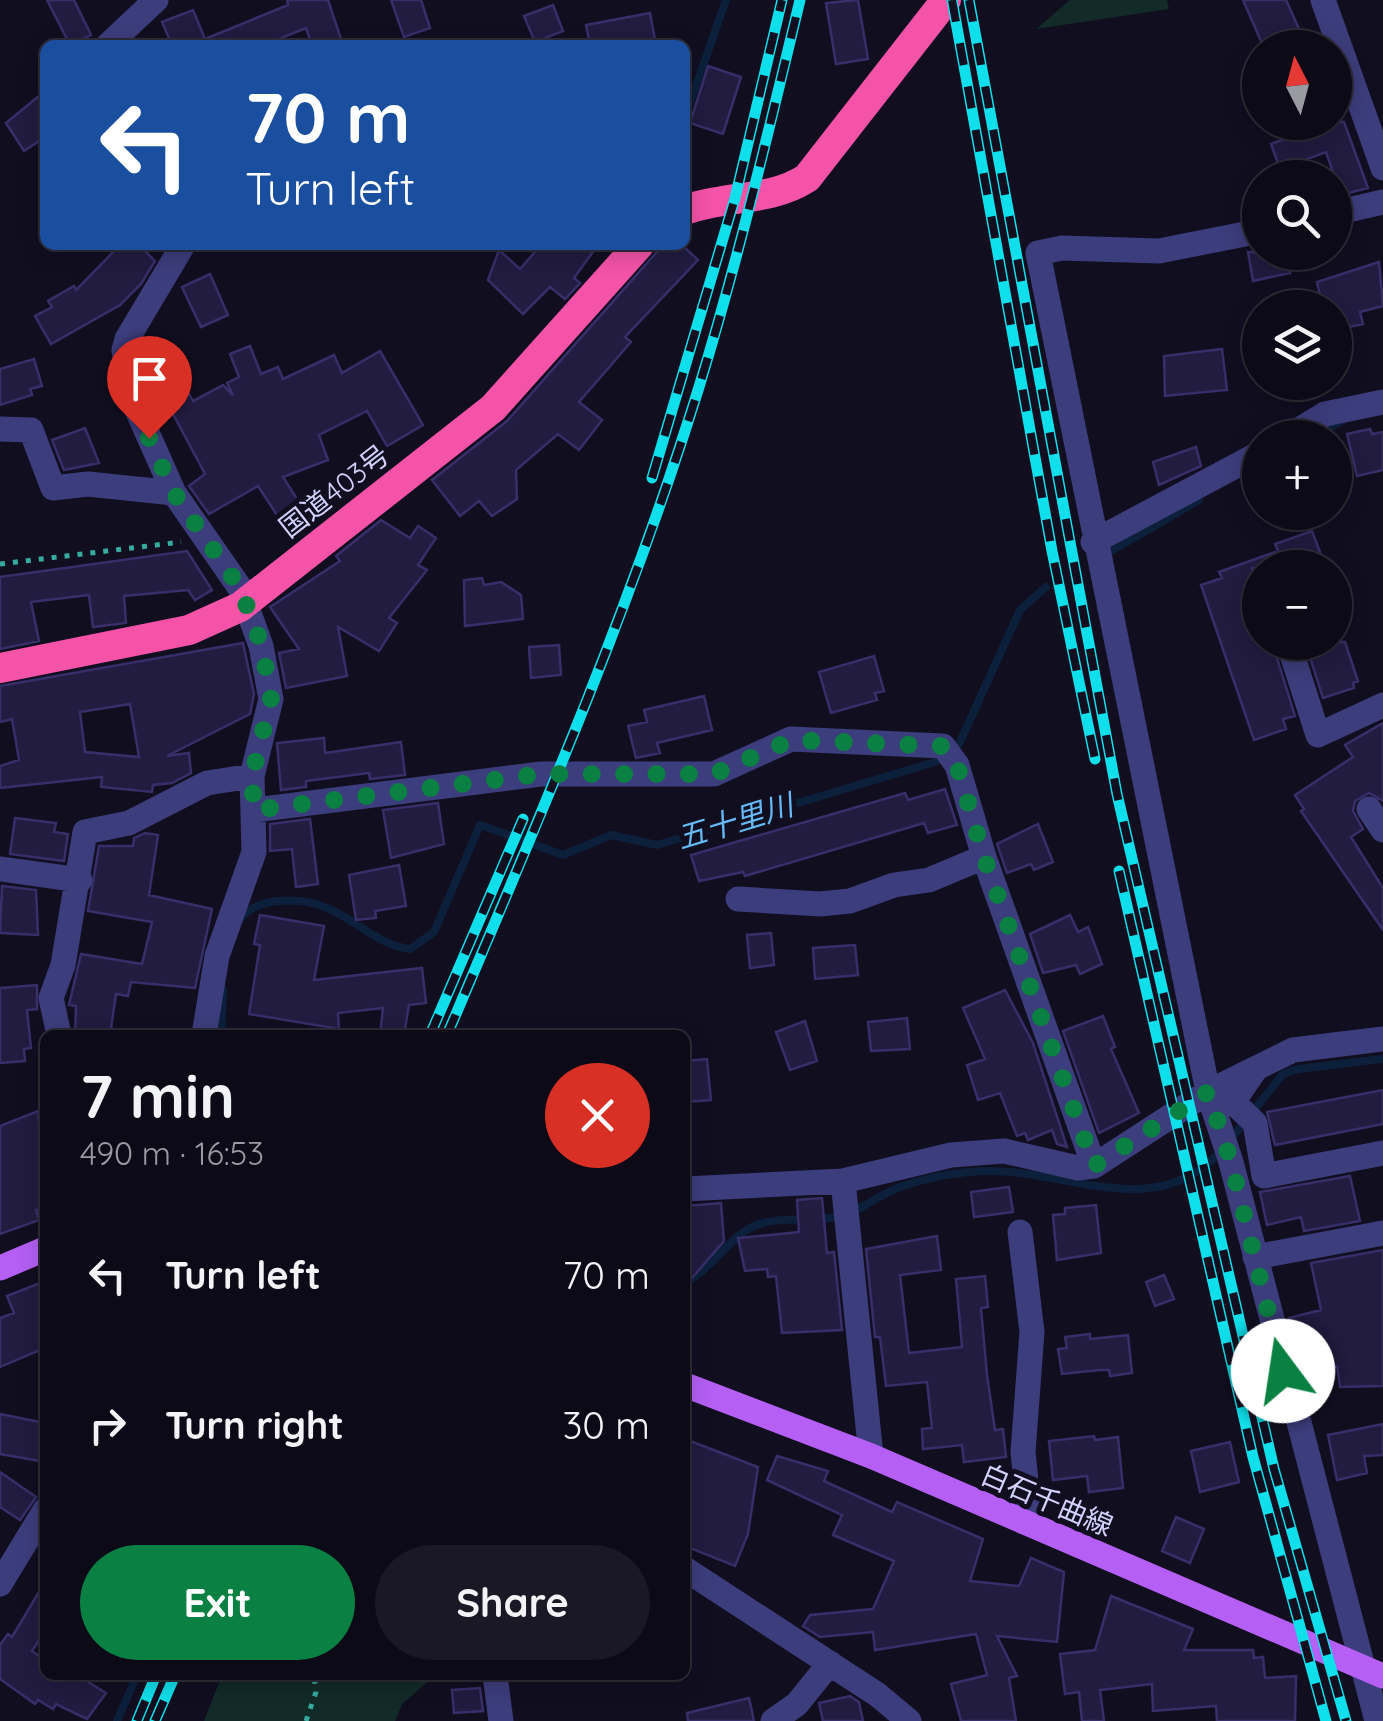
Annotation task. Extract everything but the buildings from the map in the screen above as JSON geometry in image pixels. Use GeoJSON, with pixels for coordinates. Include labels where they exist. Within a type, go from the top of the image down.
{"type":"FeatureCollection","features":[{"type":"Feature","properties":{"kind":"highway"},"geometry":{"type":"LineString","coordinates":[[690,209],[762,196],[791,188],[807,178],[946,0]]}},
{"type":"Feature","properties":{"kind":"highway","name":"国道403号"},"geometry":{"type":"LineString","coordinates":[[0,668],[189,630],[246,602],[493,408],[635,250]]}},
{"type":"Feature","properties":{"kind":"main road"},"geometry":{"type":"LineString","coordinates":[[0,1268],[40,1251]]}},
{"type":"Feature","properties":{"kind":"main road","name":"白石千曲線"},"geometry":{"type":"LineString","coordinates":[[690,1387],[871,1456],[1372,1671]]}},
{"type":"Feature","properties":{"kind":"street"},"geometry":{"type":"LineString","coordinates":[[113,40],[156,0]]}},
{"type":"Feature","properties":{"kind":"street"},"geometry":{"type":"LineString","coordinates":[[1323,0],[1383,168]]}},
{"type":"Feature","properties":{"kind":"street"},"geometry":{"type":"LineString","coordinates":[[1352,210],[1383,202]]}},
{"type":"Feature","properties":{"kind":"street"},"geometry":{"type":"LineString","coordinates":[[1238,1120],[1208,1092],[1093,542],[1038,254],[1062,248],[1159,251],[1242,235]]}},
{"type":"Feature","properties":{"kind":"street"},"geometry":{"type":"LineString","coordinates":[[180,250],[124,350],[136,410],[174,493],[208,538],[246,602],[262,646],[271,699],[252,776],[254,852],[216,956],[205,1030]]}},
{"type":"Feature","properties":{"kind":"street"},"geometry":{"type":"LineString","coordinates":[[1315,420],[1325,414],[1383,402]]}},
{"type":"Feature","properties":{"kind":"street"},"geometry":{"type":"LineString","coordinates":[[0,429],[32,430],[54,488],[88,484],[174,493]]}},
{"type":"Feature","properties":{"kind":"street"},"geometry":{"type":"LineString","coordinates":[[1093,542],[1242,463]]}},
{"type":"Feature","properties":{"kind":"street"},"geometry":{"type":"LineString","coordinates":[[1294,660],[1318,735],[1383,705]]}},
{"type":"Feature","properties":{"kind":"street"},"geometry":{"type":"LineString","coordinates":[[254,810],[541,774],[714,774],[791,740],[948,752],[1094,1166]]}},
{"type":"Feature","properties":{"kind":"street"},"geometry":{"type":"LineString","coordinates":[[58,1030],[51,998],[63,966],[85,832],[129,822],[208,783],[252,776]]}},
{"type":"Feature","properties":{"kind":"street"},"geometry":{"type":"LineString","coordinates":[[738,899],[820,904],[850,900],[894,884],[929,880],[984,857]]}},
{"type":"Feature","properties":{"kind":"street"},"geometry":{"type":"LineString","coordinates":[[0,869],[80,880]]}},
{"type":"Feature","properties":{"kind":"street"},"geometry":{"type":"LineString","coordinates":[[690,1189],[846,1203],[952,1155],[1004,1151],[1078,1168],[1094,1166],[1208,1092],[1293,1050],[1383,1039]]}},
{"type":"Feature","properties":{"kind":"street"},"geometry":{"type":"LineString","coordinates":[[1256,1068],[1233,1102],[1264,1176],[1383,1153]]}},
{"type":"Feature","properties":{"kind":"street"},"geometry":{"type":"LineString","coordinates":[[1238,1120],[1231,1162],[1372,1671],[1377,1721]]}},
{"type":"Feature","properties":{"kind":"street"},"geometry":{"type":"LineString","coordinates":[[846,1203],[871,1456]]}},
{"type":"Feature","properties":{"kind":"street"},"geometry":{"type":"LineString","coordinates":[[1020,1232],[1032,1332],[1023,1452],[1029,1508],[1024,1522]]}},
{"type":"Feature","properties":{"kind":"street"},"geometry":{"type":"LineString","coordinates":[[1255,1257],[1383,1233]]}},
{"type":"Feature","properties":{"kind":"street"},"geometry":{"type":"LineString","coordinates":[[0,1584],[40,1518]]}},
{"type":"Feature","properties":{"kind":"street"},"geometry":{"type":"LineString","coordinates":[[690,1572],[909,1721]]}},
{"type":"Feature","properties":{"kind":"street"},"geometry":{"type":"LineString","coordinates":[[773,1721],[797,1704],[830,1664]]}},
{"type":"Feature","properties":{"kind":"street"},"geometry":{"type":"LineString","coordinates":[[496,1680],[501,1721]]}},
{"type":"Feature","properties":{"kind":"path"},"geometry":{"type":"LineString","coordinates":[[0,564],[208,538]]}},
{"type":"Feature","properties":{"kind":"path"},"geometry":{"type":"LineString","coordinates":[[306,1721],[316,1692],[315,1680]]}},
{"type":"Feature","properties":{"kind":"green space"},"geometry":{"type":"Polygon","coordinates":[[[1070,0],[1167,0],[1169,9],[1036,29],[1070,0]]]}},
{"type":"Feature","properties":{"kind":"green space"},"geometry":{"type":"Polygon","coordinates":[[[220,1680],[430,1680],[402,1704],[395,1721],[204,1721],[220,1680]]]}},
{"type":"Feature","properties":{"kind":"waterway"},"geometry":{"type":"LineString","coordinates":[[690,103],[726,0]]}},
{"type":"Feature","properties":{"kind":"waterway","name":"五十里川"},"geometry":{"type":"LineString","coordinates":[[1108,553],[1199,500]]}},
{"type":"Feature","properties":{"kind":"waterway","name":"五十里川"},"geometry":{"type":"LineString","coordinates":[[240,919],[248,911],[269,903],[317,904],[387,943],[410,949],[434,932],[480,825],[563,855],[611,835],[657,845],[935,762],[959,744],[1020,610],[1046,587]]}},
{"type":"Feature","properties":{"kind":"waterway","name":"五十里川"},"geometry":{"type":"LineString","coordinates":[[221,1030],[223,990]]}},
{"type":"Feature","properties":{"kind":"waterway"},"geometry":{"type":"LineString","coordinates":[[1230,1140],[1283,1074],[1383,1059]]}},
{"type":"Feature","properties":{"kind":"waterway"},"geometry":{"type":"LineString","coordinates":[[690,1279],[739,1235],[757,1225],[840,1216],[893,1190],[928,1179],[990,1171],[1140,1189],[1168,1184],[1195,1173],[1221,1151]]}},
{"type":"Feature","properties":{"kind":"waterway","name":"五十里川"},"geometry":{"type":"LineString","coordinates":[[117,1721],[135,1680]]}},
{"type":"Feature","properties":{"kind":"railway"},"geometry":{"type":"LineString","coordinates":[[652,478],[735,198],[782,0]]}},
{"type":"Feature","properties":{"kind":"railway"},"geometry":{"type":"LineString","coordinates":[[449,1030],[581,714],[672,470],[727,291],[800,0]]}},
{"type":"Feature","properties":{"kind":"railway"},"geometry":{"type":"LineString","coordinates":[[952,0],[1052,551],[1095,759]]}},
{"type":"Feature","properties":{"kind":"railway"},"geometry":{"type":"LineString","coordinates":[[969,0],[1117,794],[1274,1469],[1346,1721]]}},
{"type":"Feature","properties":{"kind":"railway"},"geometry":{"type":"LineString","coordinates":[[432,1030],[523,819]]}},
{"type":"Feature","properties":{"kind":"railway"},"geometry":{"type":"LineString","coordinates":[[1119,871],[1253,1457],[1326,1721]]}},
{"type":"Feature","properties":{"kind":"railway"},"geometry":{"type":"LineString","coordinates":[[137,1721],[154,1680]]}},
{"type":"Feature","properties":{"kind":"railway"},"geometry":{"type":"LineString","coordinates":[[155,1721],[173,1680]]}},
{"type":"Feature","properties":{"kind":"route"},"geometry":{"type":"LineString","coordinates":[[149,438],[174,493],[240,588],[262,646],[271,699],[252,776],[254,810],[541,774],[714,774],[791,740],[943,746],[957,765],[984,857],[1094,1166],[1208,1092],[1231,1162],[1283,1371]]}}]}
